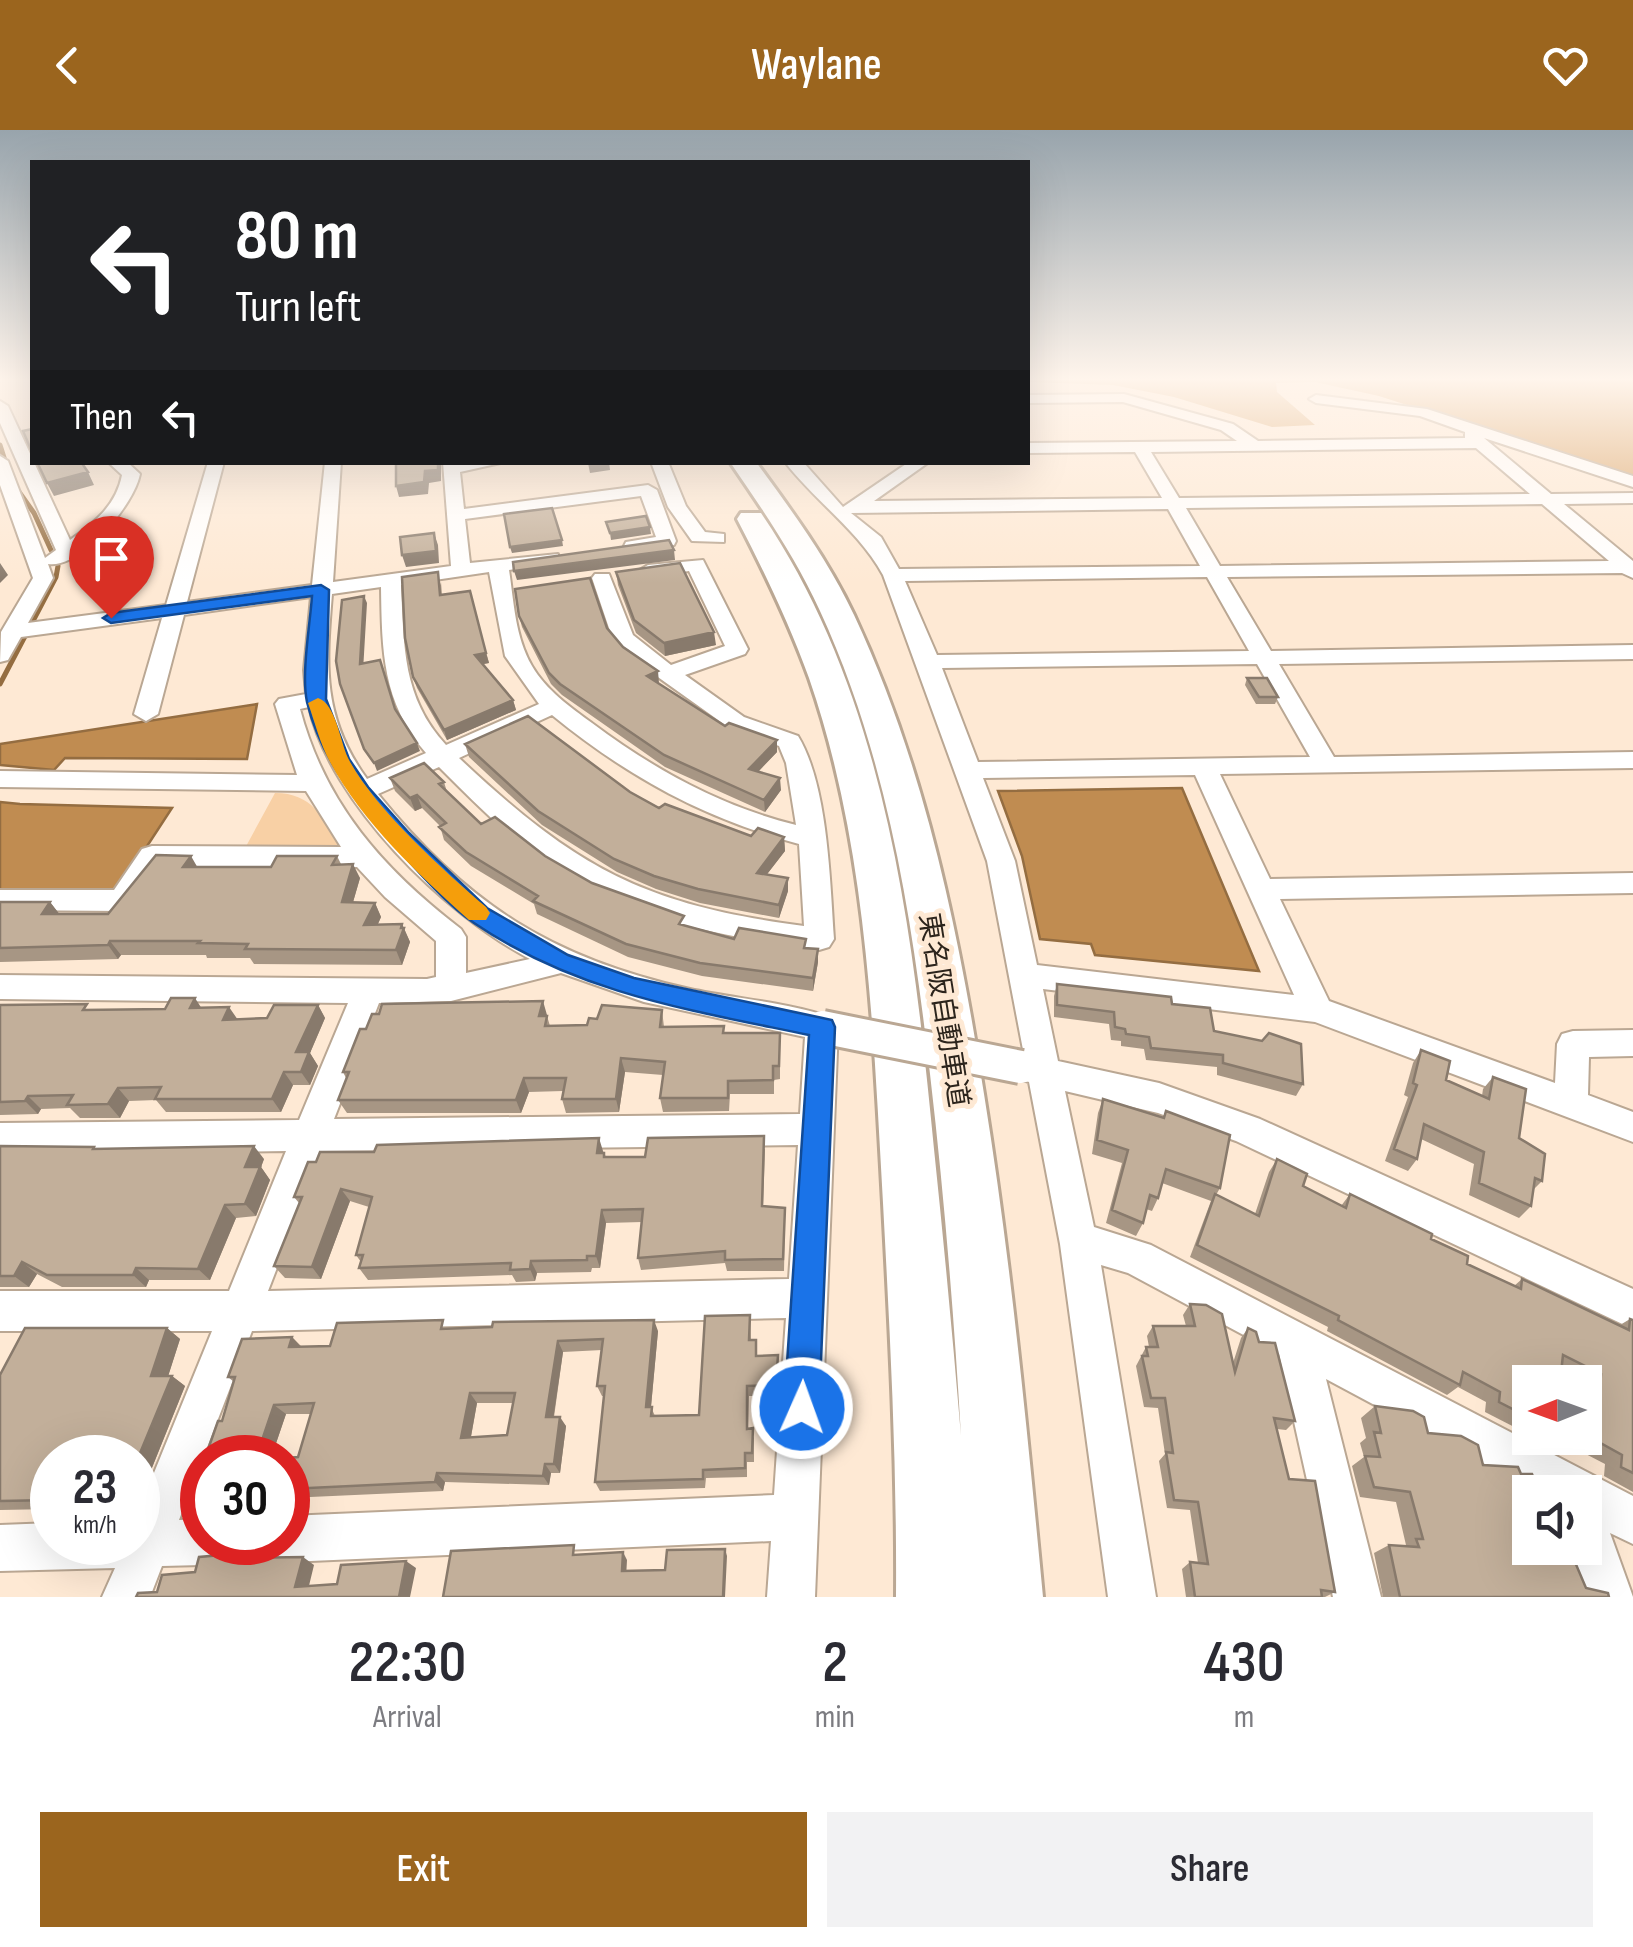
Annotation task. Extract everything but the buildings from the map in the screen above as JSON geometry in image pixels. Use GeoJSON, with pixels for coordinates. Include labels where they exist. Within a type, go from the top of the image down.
{"type":"FeatureCollection","features":[{"type":"Feature","properties":{"kind":"highway","name":"東名阪自動車道"},"geometry":{"type":"LineString","coordinates":[[715,465],[778,564],[801,612],[838,718],[878,875],[894,975],[920,1319],[932,1597]]}},
{"type":"Feature","properties":{"kind":"highway","name":"東名阪自動車道"},"geometry":{"type":"LineString","coordinates":[[745,465],[789,524],[837,614],[898,772],[920,863],[942,969],[983,1302],[1006,1597]]}},
{"type":"Feature","properties":{"kind":"street"},"geometry":{"type":"LineString","coordinates":[[18,446],[66,552]]}},
{"type":"Feature","properties":{"kind":"street"},"geometry":{"type":"LineString","coordinates":[[1030,448],[1114,446]]}},
{"type":"Feature","properties":{"kind":"street"},"geometry":{"type":"LineString","coordinates":[[1140,446],[1327,765]]}},
{"type":"Feature","properties":{"kind":"street"},"geometry":{"type":"LineString","coordinates":[[1486,446],[1631,569]]}},
{"type":"Feature","properties":{"kind":"street"},"geometry":{"type":"LineString","coordinates":[[1526,446],[1633,482]]}},
{"type":"Feature","properties":{"kind":"street"},"geometry":{"type":"LineString","coordinates":[[0,461],[44,578],[8,641]]}},
{"type":"Feature","properties":{"kind":"street"},"geometry":{"type":"LineString","coordinates":[[42,568],[66,552],[124,500],[131,474],[120,465]]}},
{"type":"Feature","properties":{"kind":"street"},"geometry":{"type":"LineString","coordinates":[[146,714],[215,465]]}},
{"type":"Feature","properties":{"kind":"street"},"geometry":{"type":"LineString","coordinates":[[333,465],[316,699],[339,760],[360,792],[440,880],[479,914],[559,962],[685,1002],[1031,1069],[1159,1098],[1248,1130],[1633,1309]]}},
{"type":"Feature","properties":{"kind":"street"},"geometry":{"type":"LineString","coordinates":[[451,465],[461,570]]}},
{"type":"Feature","properties":{"kind":"street"},"geometry":{"type":"LineString","coordinates":[[660,465],[677,507],[698,537],[716,538]]}},
{"type":"Feature","properties":{"kind":"street"},"geometry":{"type":"LineString","coordinates":[[795,465],[848,511],[874,541],[893,575],[1001,861],[1022,975],[1031,1069],[1080,1244],[1132,1597]]}},
{"type":"Feature","properties":{"kind":"street"},"geometry":{"type":"LineString","coordinates":[[848,511],[917,465]]}},
{"type":"Feature","properties":{"kind":"street"},"geometry":{"type":"LineString","coordinates":[[457,515],[648,490],[667,541],[610,549]]}},
{"type":"Feature","properties":{"kind":"street"},"geometry":{"type":"LineString","coordinates":[[848,511],[1633,498]]}},
{"type":"Feature","properties":{"kind":"street"},"geometry":{"type":"LineString","coordinates":[[8,641],[47,627],[573,554]]}},
{"type":"Feature","properties":{"kind":"street"},"geometry":{"type":"LineString","coordinates":[[392,580],[398,684],[416,723],[441,756],[528,835],[571,866],[616,890],[704,921],[819,939],[812,838],[798,763],[789,741],[736,722],[668,674],[623,637],[594,579],[696,564],[737,649],[668,674]]}},
{"type":"Feature","properties":{"kind":"street"},"geometry":{"type":"LineString","coordinates":[[498,565],[511,591],[515,655],[536,688],[554,706],[627,764],[675,793],[812,838]]}},
{"type":"Feature","properties":{"kind":"street"},"geometry":{"type":"LineString","coordinates":[[893,575],[1631,569]]}},
{"type":"Feature","properties":{"kind":"street"},"geometry":{"type":"LineString","coordinates":[[929,662],[1633,652]]}},
{"type":"Feature","properties":{"kind":"street"},"geometry":{"type":"LineString","coordinates":[[316,699],[286,704],[310,782],[364,858],[402,898],[451,938],[451,989]]}},
{"type":"Feature","properties":{"kind":"street"},"geometry":{"type":"LineString","coordinates":[[360,792],[554,706]]}},
{"type":"Feature","properties":{"kind":"street"},"geometry":{"type":"LineString","coordinates":[[969,770],[1633,760]]}},
{"type":"Feature","properties":{"kind":"street"},"geometry":{"type":"LineString","coordinates":[[1204,766],[1317,1010]]}},
{"type":"Feature","properties":{"kind":"street"},"geometry":{"type":"LineString","coordinates":[[0,778],[41,782],[310,782]]}},
{"type":"Feature","properties":{"kind":"street"},"geometry":{"type":"LineString","coordinates":[[0,900],[122,902],[152,856],[364,858]]}},
{"type":"Feature","properties":{"kind":"street"},"geometry":{"type":"LineString","coordinates":[[1261,889],[1633,883]]}},
{"type":"Feature","properties":{"kind":"street"},"geometry":{"type":"LineString","coordinates":[[0,987],[451,989],[494,982],[559,962]]}},
{"type":"Feature","properties":{"kind":"street"},"geometry":{"type":"LineString","coordinates":[[1022,975],[1317,1010],[1633,1127]]}},
{"type":"Feature","properties":{"kind":"street"},"geometry":{"type":"LineString","coordinates":[[160,1519],[368,991]]}},
{"type":"Feature","properties":{"kind":"street"},"geometry":{"type":"LineString","coordinates":[[791,1597],[822,1027]]}},
{"type":"Feature","properties":{"kind":"street"},"geometry":{"type":"LineString","coordinates":[[1571,1104],[1574,1044],[1633,1043]]}},
{"type":"Feature","properties":{"kind":"street"},"geometry":{"type":"LineString","coordinates":[[0,1139],[818,1129]]}},
{"type":"Feature","properties":{"kind":"street"},"geometry":{"type":"LineString","coordinates":[[1080,1244],[1106,1247],[1138,1258],[1546,1475]]}},
{"type":"Feature","properties":{"kind":"street"},"geometry":{"type":"LineString","coordinates":[[0,1312],[242,1311],[806,1298]]}},
{"type":"Feature","properties":{"kind":"street"},"geometry":{"type":"LineString","coordinates":[[1297,1344],[1357,1597]]}},
{"type":"Feature","properties":{"kind":"street"},"geometry":{"type":"LineString","coordinates":[[1602,1505],[1633,1521]]}},
{"type":"Feature","properties":{"kind":"street"},"geometry":{"type":"LineString","coordinates":[[310,1538],[798,1518]]}},
{"type":"Feature","properties":{"kind":"street"},"geometry":{"type":"LineString","coordinates":[[0,1548],[30,1547]]}},
{"type":"Feature","properties":{"kind":"street"},"geometry":{"type":"LineString","coordinates":[[126,1597],[140,1565]]}},
{"type":"Feature","properties":{"kind":"street"},"geometry":{"type":"LineString","coordinates":[[1599,1565],[1611,1597]]}},
{"type":"Feature","properties":{"kind":"shaded area"},"geometry":{"type":"Polygon","coordinates":[[[1535,446],[1633,446],[1633,478],[1535,446]]]}},
{"type":"Feature","properties":{"kind":"shaded area"},"geometry":{"type":"Polygon","coordinates":[[[257,704],[247,759],[65,758],[54,770],[0,765],[0,744],[257,704]]]}},
{"type":"Feature","properties":{"kind":"shaded area"},"geometry":{"type":"Polygon","coordinates":[[[1182,788],[1259,971],[1095,955],[1091,944],[1040,939],[1022,856],[998,791],[1182,788]]]}},
{"type":"Feature","properties":{"kind":"shaded area"},"geometry":{"type":"Polygon","coordinates":[[[275,793],[307,802],[342,845],[330,850],[244,850],[275,793]]]}},
{"type":"Feature","properties":{"kind":"shaded area"},"geometry":{"type":"Polygon","coordinates":[[[0,802],[172,808],[121,886],[114,890],[0,890],[0,802]]]}},
{"type":"Feature","properties":{"kind":"waterway"},"geometry":{"type":"LineString","coordinates":[[0,446],[7,467]]}},
{"type":"Feature","properties":{"kind":"waterway"},"geometry":{"type":"LineString","coordinates":[[17,489],[34,513],[51,550]]}},
{"type":"Feature","properties":{"kind":"waterway"},"geometry":{"type":"LineString","coordinates":[[0,684],[56,577],[58,566]]}},
{"type":"Feature","properties":{"kind":"slow traffic"},"geometry":{"type":"LineString","coordinates":[[318,703],[339,760],[360,792],[440,880],[478,913]]}},
{"type":"Feature","properties":{"kind":"route"},"geometry":{"type":"LineString","coordinates":[[111,618],[321,590],[314,670],[316,699],[327,731],[339,760],[360,792],[440,880],[479,914],[559,962],[685,1002],[822,1027],[802,1408]]}}]}
